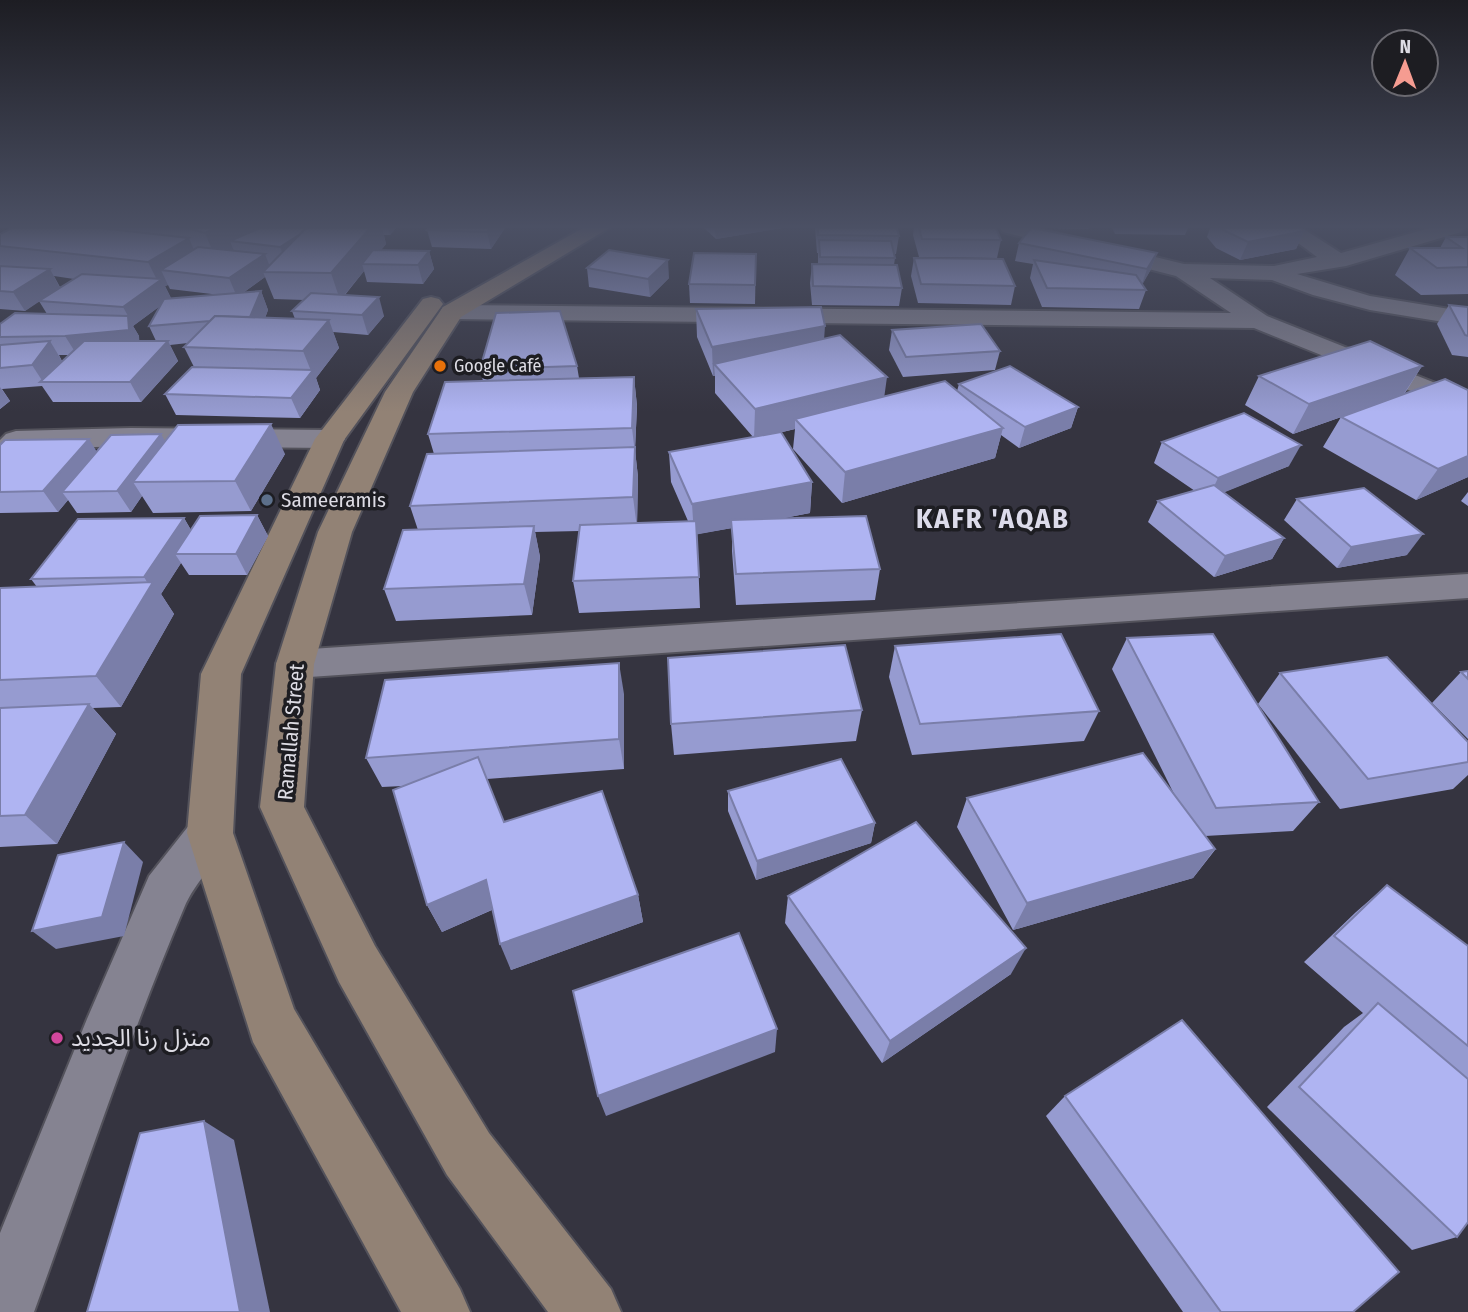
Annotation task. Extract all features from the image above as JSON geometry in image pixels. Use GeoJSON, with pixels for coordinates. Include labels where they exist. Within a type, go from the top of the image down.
{"type":"FeatureCollection","features":[{"type":"Feature","properties":{"kind":"main road"},"geometry":{"type":"LineString","coordinates":[[437,1312],[272,1024],[210,833],[221,674],[330,439],[426,307],[457,289]]}},
{"type":"Feature","properties":{"kind":"main road","name":"Ramallah Street"},"geometry":{"type":"LineString","coordinates":[[492,289],[452,312],[399,392],[334,532],[295,664],[282,807],[357,964],[468,1154],[588,1312]]}},
{"type":"Feature","properties":{"kind":"street"},"geometry":{"type":"LineString","coordinates":[[1211,289],[1258,321],[1468,406]]}},
{"type":"Feature","properties":{"kind":"street"},"geometry":{"type":"LineString","coordinates":[[1321,289],[1468,319]]}},
{"type":"Feature","properties":{"kind":"street"},"geometry":{"type":"LineString","coordinates":[[452,312],[1258,321]]}},
{"type":"Feature","properties":{"kind":"street"},"geometry":{"type":"LineString","coordinates":[[5,446],[131,437],[330,439]]}},
{"type":"Feature","properties":{"kind":"street"},"geometry":{"type":"LineString","coordinates":[[295,664],[1468,586]]}},
{"type":"Feature","properties":{"kind":"street"},"geometry":{"type":"LineString","coordinates":[[1,1312],[106,1038],[166,892],[210,833]]}},
{"type":"Feature","properties":{"kind":"building"},"geometry":{"type":"Polygon","coordinates":[[[0,289],[17,289],[13,292],[0,289]]]}},
{"type":"Feature","properties":{"kind":"building"},"geometry":{"type":"Polygon","coordinates":[[[58,289],[148,289],[123,307],[39,301],[58,289]]]}},
{"type":"Feature","properties":{"kind":"building"},"geometry":{"type":"Polygon","coordinates":[[[261,291],[250,317],[215,316],[210,321],[149,326],[164,299],[261,291]]]}},
{"type":"Feature","properties":{"kind":"building"},"geometry":{"type":"Polygon","coordinates":[[[311,293],[379,297],[362,315],[292,311],[311,293]]]}},
{"type":"Feature","properties":{"kind":"building"},"geometry":{"type":"Polygon","coordinates":[[[1449,305],[1468,307],[1468,336],[1465,335],[1449,305]]]}},
{"type":"Feature","properties":{"kind":"building"},"geometry":{"type":"Polygon","coordinates":[[[821,307],[825,326],[712,347],[696,309],[821,307]]]}},
{"type":"Feature","properties":{"kind":"building"},"geometry":{"type":"Polygon","coordinates":[[[560,311],[577,366],[480,369],[496,313],[560,311]]]}},
{"type":"Feature","properties":{"kind":"building"},"geometry":{"type":"Polygon","coordinates":[[[15,313],[128,316],[129,330],[65,336],[0,337],[0,324],[15,313]]]}},
{"type":"Feature","properties":{"kind":"building"},"geometry":{"type":"Polygon","coordinates":[[[215,316],[329,320],[303,351],[184,347],[215,316]]]}},
{"type":"Feature","properties":{"kind":"building"},"geometry":{"type":"Polygon","coordinates":[[[981,324],[1000,351],[906,357],[892,330],[981,324]]]}},
{"type":"Feature","properties":{"kind":"building"},"geometry":{"type":"Polygon","coordinates":[[[840,335],[887,377],[755,409],[714,364],[840,335]]]}},
{"type":"Feature","properties":{"kind":"building"},"geometry":{"type":"Polygon","coordinates":[[[50,341],[32,365],[0,368],[0,345],[50,341]]]}},
{"type":"Feature","properties":{"kind":"building"},"geometry":{"type":"Polygon","coordinates":[[[84,341],[168,341],[130,382],[40,382],[84,341]]]}},
{"type":"Feature","properties":{"kind":"building"},"geometry":{"type":"Polygon","coordinates":[[[1370,341],[1422,366],[1309,404],[1259,376],[1370,341]]]}},
{"type":"Feature","properties":{"kind":"building"},"geometry":{"type":"Polygon","coordinates":[[[1010,366],[1078,407],[1025,427],[959,384],[1010,366]]]}},
{"type":"Feature","properties":{"kind":"building"},"geometry":{"type":"Polygon","coordinates":[[[192,367],[313,370],[291,398],[165,394],[192,367]]]}},
{"type":"Feature","properties":{"kind":"building"},"geometry":{"type":"Polygon","coordinates":[[[634,377],[632,428],[428,434],[445,382],[634,377]]]}},
{"type":"Feature","properties":{"kind":"building"},"geometry":{"type":"Polygon","coordinates":[[[1445,379],[1468,390],[1468,456],[1438,469],[1341,417],[1445,379]]]}},
{"type":"Feature","properties":{"kind":"building"},"geometry":{"type":"Polygon","coordinates":[[[945,381],[1003,428],[845,472],[795,419],[945,381]]]}},
{"type":"Feature","properties":{"kind":"building"},"geometry":{"type":"Polygon","coordinates":[[[1244,413],[1301,445],[1218,478],[1162,442],[1244,413]]]}},
{"type":"Feature","properties":{"kind":"building"},"geometry":{"type":"Polygon","coordinates":[[[271,424],[235,481],[133,482],[178,425],[271,424]]]}},
{"type":"Feature","properties":{"kind":"building"},"geometry":{"type":"Polygon","coordinates":[[[781,432],[812,482],[692,504],[669,452],[781,432]]]}},
{"type":"Feature","properties":{"kind":"building"},"geometry":{"type":"Polygon","coordinates":[[[161,434],[117,491],[62,492],[111,435],[161,434]]]}},
{"type":"Feature","properties":{"kind":"building"},"geometry":{"type":"Polygon","coordinates":[[[89,439],[43,491],[0,492],[0,445],[5,440],[89,439]]]}},
{"type":"Feature","properties":{"kind":"building"},"geometry":{"type":"Polygon","coordinates":[[[635,447],[633,497],[410,506],[427,454],[635,447]]]}},
{"type":"Feature","properties":{"kind":"building"},"geometry":{"type":"Polygon","coordinates":[[[1214,485],[1284,538],[1225,556],[1158,501],[1214,485]]]}},
{"type":"Feature","properties":{"kind":"building"},"geometry":{"type":"Polygon","coordinates":[[[1364,488],[1423,534],[1351,547],[1297,499],[1364,488]]]}},
{"type":"Feature","properties":{"kind":"building"},"geometry":{"type":"Polygon","coordinates":[[[257,515],[236,554],[175,554],[200,516],[257,515]]]}},
{"type":"Feature","properties":{"kind":"building"},"geometry":{"type":"Polygon","coordinates":[[[866,516],[880,569],[736,574],[731,520],[866,516]]]}},
{"type":"Feature","properties":{"kind":"building"},"geometry":{"type":"Polygon","coordinates":[[[184,518],[144,577],[31,579],[78,519],[184,518]]]}},
{"type":"Feature","properties":{"kind":"building"},"geometry":{"type":"Polygon","coordinates":[[[696,521],[699,577],[573,581],[580,525],[696,521]]]}},
{"type":"Feature","properties":{"kind":"building"},"geometry":{"type":"Polygon","coordinates":[[[534,526],[524,584],[384,589],[403,530],[534,526]]]}},
{"type":"Feature","properties":{"kind":"building"},"geometry":{"type":"Polygon","coordinates":[[[153,582],[96,676],[0,680],[0,588],[153,582]]]}},
{"type":"Feature","properties":{"kind":"building"},"geometry":{"type":"Polygon","coordinates":[[[1061,634],[1099,711],[920,724],[895,646],[1061,634]]]}},
{"type":"Feature","properties":{"kind":"building"},"geometry":{"type":"Polygon","coordinates":[[[1213,634],[1319,802],[1216,808],[1127,638],[1213,634]]]}},
{"type":"Feature","properties":{"kind":"building"},"geometry":{"type":"Polygon","coordinates":[[[845,645],[862,710],[671,724],[668,658],[845,645]]]}},
{"type":"Feature","properties":{"kind":"building"},"geometry":{"type":"Polygon","coordinates":[[[1387,657],[1468,742],[1468,762],[1368,779],[1280,673],[1387,657]]]}},
{"type":"Feature","properties":{"kind":"building"},"geometry":{"type":"Polygon","coordinates":[[[619,663],[619,739],[366,758],[385,680],[619,663]]]}},
{"type":"Feature","properties":{"kind":"building"},"geometry":{"type":"Polygon","coordinates":[[[89,704],[25,815],[0,816],[0,708],[89,704]]]}},
{"type":"Feature","properties":{"kind":"building"},"geometry":{"type":"Polygon","coordinates":[[[1143,753],[1215,849],[1027,903],[967,798],[1143,753]]]}},
{"type":"Feature","properties":{"kind":"building"},"geometry":{"type":"Polygon","coordinates":[[[478,757],[504,822],[602,791],[638,895],[500,944],[486,880],[427,905],[393,790],[478,757]]]}},
{"type":"Feature","properties":{"kind":"building"},"geometry":{"type":"Polygon","coordinates":[[[841,759],[875,823],[757,861],[728,791],[841,759]]]}},
{"type":"Feature","properties":{"kind":"building"},"geometry":{"type":"Polygon","coordinates":[[[916,822],[1026,948],[890,1041],[788,896],[916,822]]]}},
{"type":"Feature","properties":{"kind":"building"},"geometry":{"type":"Polygon","coordinates":[[[124,842],[102,917],[32,931],[58,855],[124,842]]]}},
{"type":"Feature","properties":{"kind":"building"},"geometry":{"type":"Polygon","coordinates":[[[1387,885],[1468,946],[1468,1046],[1334,936],[1387,885]]]}},
{"type":"Feature","properties":{"kind":"building"},"geometry":{"type":"Polygon","coordinates":[[[739,933],[777,1029],[598,1096],[573,991],[739,933]]]}},
{"type":"Feature","properties":{"kind":"building"},"geometry":{"type":"Polygon","coordinates":[[[1378,1003],[1468,1079],[1468,1222],[1457,1237],[1299,1087],[1378,1003]]]}},
{"type":"Feature","properties":{"kind":"building"},"geometry":{"type":"Polygon","coordinates":[[[1182,1020],[1399,1272],[1353,1312],[1221,1312],[1065,1096],[1182,1020]]]}},
{"type":"Feature","properties":{"kind":"building"},"geometry":{"type":"Polygon","coordinates":[[[204,1121],[240,1312],[87,1312],[140,1133],[204,1121]]]}},
{"type":"Feature","properties":{"kind":"place","name":"Google Café"},"geometry":{"type":"Point","coordinates":[440,366]}},
{"type":"Feature","properties":{"kind":"place","name":"Sameeramis"},"geometry":{"type":"Point","coordinates":[267,500]}},
{"type":"Feature","properties":{"kind":"place","name":"منزل رنا الجديد"},"geometry":{"type":"Point","coordinates":[57,1038]}},
{"type":"Feature","properties":{"kind":"district","name":"KAFR 'AQAB"},"geometry":{"type":"Point","coordinates":[993,518]}}]}
